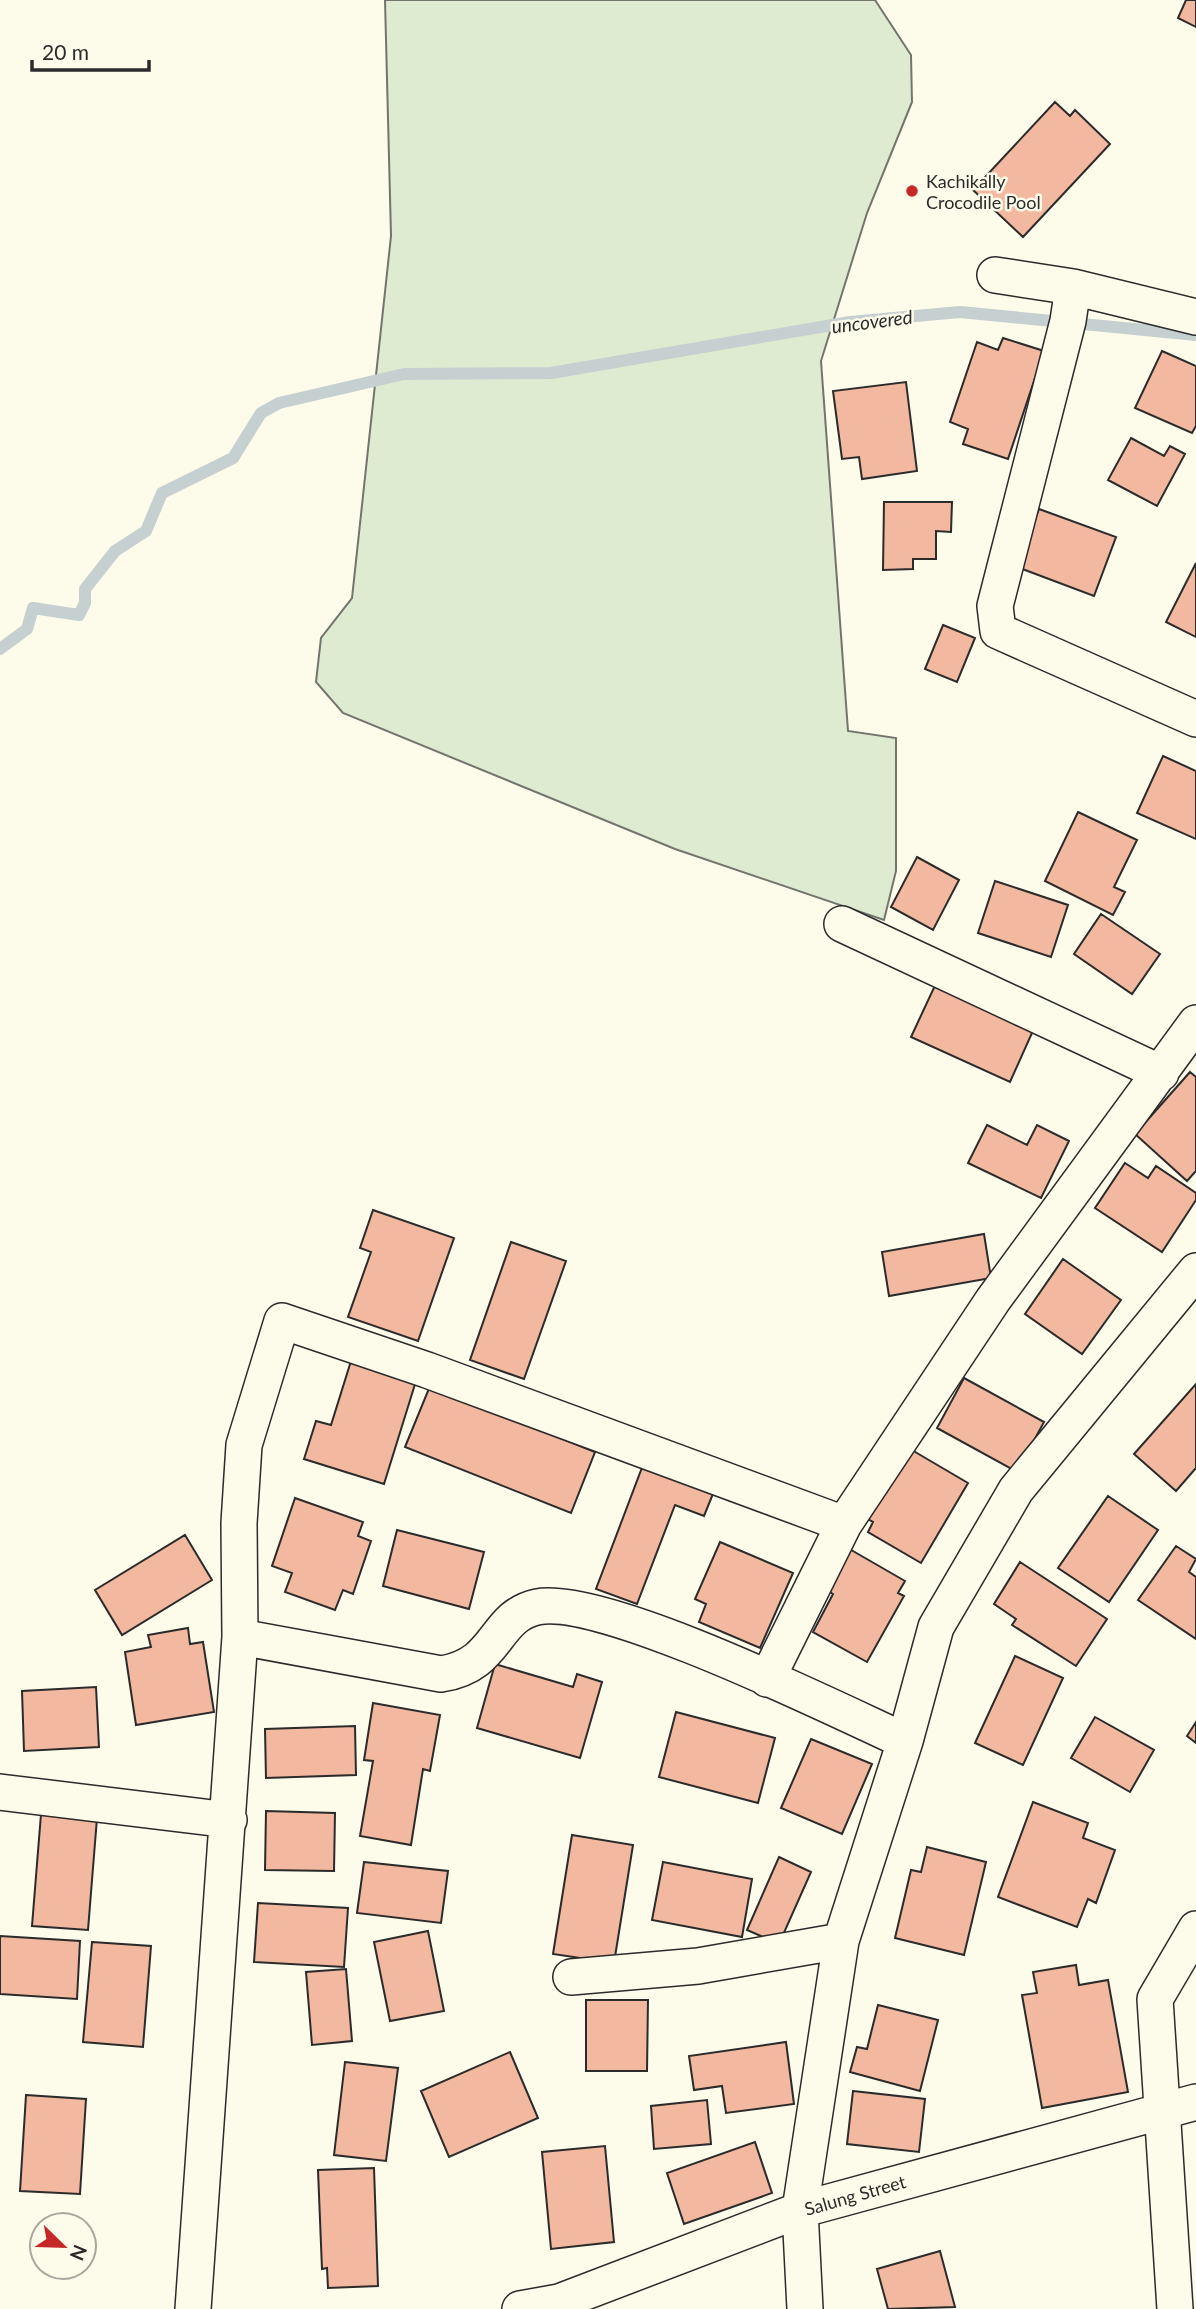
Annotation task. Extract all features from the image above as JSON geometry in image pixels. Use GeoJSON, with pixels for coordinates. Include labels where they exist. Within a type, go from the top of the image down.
{"type":"FeatureCollection","features":[{"type":"Feature","properties":{"kind":"street"},"geometry":{"type":"LineString","coordinates":[[995,275],[1073,287],[1196,317]]}},
{"type":"Feature","properties":{"kind":"street"},"geometry":{"type":"LineString","coordinates":[[1073,287],[1068,321],[995,606],[998,631],[1196,719]]}},
{"type":"Feature","properties":{"kind":"street"},"geometry":{"type":"LineString","coordinates":[[842,923],[1161,1073]]}},
{"type":"Feature","properties":{"kind":"street"},"geometry":{"type":"LineString","coordinates":[[767,1679],[844,1524],[993,1300],[1196,1023]]}},
{"type":"Feature","properties":{"kind":"street"},"geometry":{"type":"LineString","coordinates":[[805,2309],[800,2210],[841,1941],[905,1741],[936,1628],[1016,1490],[1196,1271]]}},
{"type":"Feature","properties":{"kind":"street"},"geometry":{"type":"LineString","coordinates":[[193,2309],[240,1637],[239,1523],[244,1445],[282,1321],[427,1370],[844,1524]]}},
{"type":"Feature","properties":{"kind":"street"},"geometry":{"type":"LineString","coordinates":[[240,1637],[441,1674],[461,1671],[485,1656],[509,1622],[523,1612],[539,1606],[577,1609],[633,1624],[767,1679],[905,1741]]}},
{"type":"Feature","properties":{"kind":"street"},"geometry":{"type":"LineString","coordinates":[[0,1792],[229,1820]]}},
{"type":"Feature","properties":{"kind":"street"},"geometry":{"type":"LineString","coordinates":[[1175,2309],[1155,1999],[1196,1929]]}},
{"type":"Feature","properties":{"kind":"street"},"geometry":{"type":"LineString","coordinates":[[571,1977],[698,1966],[841,1941]]}},
{"type":"Feature","properties":{"kind":"street","name":"Salung Street"},"geometry":{"type":"LineString","coordinates":[[520,2309],[559,2302],[800,2210],[1196,2102]]}},
{"type":"Feature","properties":{"kind":"green space","name":"Kachikally Crocodile Pool"},"geometry":{"type":"Polygon","coordinates":[[[385,0],[875,0],[911,55],[912,102],[867,213],[821,361],[848,731],[896,738],[896,871],[884,920],[675,849],[343,713],[316,682],[321,638],[352,598],[391,236],[385,0]]]}},
{"type":"Feature","properties":{"kind":"building"},"geometry":{"type":"Polygon","coordinates":[[[1186,0],[1196,0],[1196,27],[1178,18],[1186,0]]]}},
{"type":"Feature","properties":{"kind":"building"},"geometry":{"type":"Polygon","coordinates":[[[1055,102],[1070,116],[1075,110],[1110,144],[1023,237],[973,190],[1055,102]]]}},
{"type":"Feature","properties":{"kind":"building"},"geometry":{"type":"Polygon","coordinates":[[[1003,338],[1044,351],[1008,459],[963,444],[968,429],[950,422],[977,342],[998,350],[1003,338]]]}},
{"type":"Feature","properties":{"kind":"building"},"geometry":{"type":"Polygon","coordinates":[[[1162,351],[1196,366],[1196,426],[1192,433],[1135,408],[1162,351]]]}},
{"type":"Feature","properties":{"kind":"building"},"geometry":{"type":"Polygon","coordinates":[[[906,382],[917,471],[862,479],[859,457],[842,459],[833,391],[906,382]]]}},
{"type":"Feature","properties":{"kind":"building"},"geometry":{"type":"Polygon","coordinates":[[[1131,438],[1164,456],[1170,446],[1185,454],[1157,506],[1108,480],[1131,438]]]}},
{"type":"Feature","properties":{"kind":"building"},"geometry":{"type":"Polygon","coordinates":[[[884,502],[952,502],[951,532],[936,531],[936,559],[913,559],[913,569],[883,570],[884,502]]]}},
{"type":"Feature","properties":{"kind":"building"},"geometry":{"type":"Polygon","coordinates":[[[1039,509],[1116,537],[1094,596],[1017,567],[1039,509]]]}},
{"type":"Feature","properties":{"kind":"building"},"geometry":{"type":"Polygon","coordinates":[[[1196,563],[1196,637],[1166,622],[1196,563]]]}},
{"type":"Feature","properties":{"kind":"building"},"geometry":{"type":"Polygon","coordinates":[[[943,625],[975,638],[957,682],[925,669],[943,625]]]}},
{"type":"Feature","properties":{"kind":"building"},"geometry":{"type":"Polygon","coordinates":[[[1163,756],[1196,771],[1196,839],[1137,813],[1163,756]]]}},
{"type":"Feature","properties":{"kind":"building"},"geometry":{"type":"Polygon","coordinates":[[[1078,812],[1137,840],[1114,887],[1125,892],[1113,915],[1045,881],[1078,812]]]}},
{"type":"Feature","properties":{"kind":"building"},"geometry":{"type":"Polygon","coordinates":[[[917,857],[959,880],[933,930],[891,907],[917,857]]]}},
{"type":"Feature","properties":{"kind":"building"},"geometry":{"type":"Polygon","coordinates":[[[995,881],[1068,905],[1051,957],[978,933],[995,881]]]}},
{"type":"Feature","properties":{"kind":"building"},"geometry":{"type":"Polygon","coordinates":[[[1101,914],[1160,954],[1132,994],[1074,954],[1101,914]]]}},
{"type":"Feature","properties":{"kind":"building"},"geometry":{"type":"Polygon","coordinates":[[[938,979],[1036,1024],[1010,1082],[911,1037],[938,979]]]}},
{"type":"Feature","properties":{"kind":"building"},"geometry":{"type":"Polygon","coordinates":[[[1190,1072],[1196,1077],[1196,1171],[1187,1181],[1135,1134],[1190,1072]]]}},
{"type":"Feature","properties":{"kind":"building"},"geometry":{"type":"Polygon","coordinates":[[[987,1125],[1027,1145],[1037,1125],[1069,1141],[1041,1198],[968,1163],[987,1125]]]}},
{"type":"Feature","properties":{"kind":"building"},"geometry":{"type":"Polygon","coordinates":[[[1125,1163],[1148,1178],[1156,1166],[1196,1193],[1196,1200],[1162,1252],[1095,1208],[1125,1163]]]}},
{"type":"Feature","properties":{"kind":"building"},"geometry":{"type":"Polygon","coordinates":[[[373,1210],[454,1238],[418,1341],[348,1317],[371,1252],[360,1248],[373,1210]]]}},
{"type":"Feature","properties":{"kind":"building"},"geometry":{"type":"Polygon","coordinates":[[[984,1234],[991,1278],[889,1296],[882,1252],[984,1234]]]}},
{"type":"Feature","properties":{"kind":"building"},"geometry":{"type":"Polygon","coordinates":[[[511,1242],[566,1261],[524,1379],[470,1360],[511,1242]]]}},
{"type":"Feature","properties":{"kind":"building"},"geometry":{"type":"Polygon","coordinates":[[[1063,1259],[1121,1300],[1082,1354],[1025,1314],[1063,1259]]]}},
{"type":"Feature","properties":{"kind":"building"},"geometry":{"type":"Polygon","coordinates":[[[351,1361],[416,1381],[384,1484],[304,1459],[316,1421],[331,1425],[351,1361]]]}},
{"type":"Feature","properties":{"kind":"building"},"geometry":{"type":"Polygon","coordinates":[[[964,1378],[1044,1422],[1017,1472],[937,1428],[964,1378]]]}},
{"type":"Feature","properties":{"kind":"building"},"geometry":{"type":"Polygon","coordinates":[[[1196,1384],[1196,1468],[1176,1491],[1134,1454],[1196,1384]]]}},
{"type":"Feature","properties":{"kind":"building"},"geometry":{"type":"Polygon","coordinates":[[[430,1386],[595,1452],[571,1513],[405,1447],[430,1386]]]}},
{"type":"Feature","properties":{"kind":"building"},"geometry":{"type":"Polygon","coordinates":[[[905,1446],[968,1483],[921,1563],[868,1532],[873,1522],[864,1517],[905,1446]]]}},
{"type":"Feature","properties":{"kind":"building"},"geometry":{"type":"Polygon","coordinates":[[[646,1457],[717,1484],[704,1516],[675,1505],[637,1604],[596,1589],[646,1457]]]}},
{"type":"Feature","properties":{"kind":"building"},"geometry":{"type":"Polygon","coordinates":[[[1108,1496],[1158,1530],[1109,1602],[1058,1568],[1108,1496]]]}},
{"type":"Feature","properties":{"kind":"building"},"geometry":{"type":"Polygon","coordinates":[[[295,1498],[363,1522],[358,1536],[371,1541],[353,1594],[343,1590],[335,1610],[285,1592],[292,1573],[272,1566],[295,1498]]]}},
{"type":"Feature","properties":{"kind":"building"},"geometry":{"type":"Polygon","coordinates":[[[397,1530],[484,1552],[469,1609],[383,1586],[397,1530]]]}},
{"type":"Feature","properties":{"kind":"building"},"geometry":{"type":"Polygon","coordinates":[[[185,1535],[212,1580],[122,1635],[95,1590],[185,1535]]]}},
{"type":"Feature","properties":{"kind":"building"},"geometry":{"type":"Polygon","coordinates":[[[720,1542],[793,1573],[760,1648],[699,1622],[706,1604],[695,1599],[720,1542]]]}},
{"type":"Feature","properties":{"kind":"building"},"geometry":{"type":"Polygon","coordinates":[[[1176,1546],[1196,1559],[1189,1572],[1196,1577],[1196,1639],[1138,1600],[1176,1546]]]}},
{"type":"Feature","properties":{"kind":"building"},"geometry":{"type":"Polygon","coordinates":[[[846,1547],[905,1581],[898,1593],[904,1596],[867,1662],[813,1632],[833,1594],[823,1588],[846,1547]]]}},
{"type":"Feature","properties":{"kind":"building"},"geometry":{"type":"Polygon","coordinates":[[[1020,1562],[1107,1619],[1076,1666],[1012,1625],[1016,1619],[994,1604],[1020,1562]]]}},
{"type":"Feature","properties":{"kind":"building"},"geometry":{"type":"Polygon","coordinates":[[[188,1628],[190,1644],[203,1642],[214,1712],[136,1725],[125,1652],[151,1647],[148,1635],[188,1628]]]}},
{"type":"Feature","properties":{"kind":"building"},"geometry":{"type":"Polygon","coordinates":[[[1015,1656],[1063,1678],[1023,1765],[975,1743],[1015,1656]]]}},
{"type":"Feature","properties":{"kind":"building"},"geometry":{"type":"Polygon","coordinates":[[[495,1664],[573,1687],[577,1674],[602,1682],[580,1758],[477,1728],[495,1664]]]}},
{"type":"Feature","properties":{"kind":"building"},"geometry":{"type":"Polygon","coordinates":[[[96,1687],[99,1747],[24,1751],[22,1691],[96,1687]]]}},
{"type":"Feature","properties":{"kind":"building"},"geometry":{"type":"Polygon","coordinates":[[[373,1703],[440,1715],[430,1771],[423,1769],[411,1845],[360,1836],[373,1761],[364,1760],[373,1703]]]}},
{"type":"Feature","properties":{"kind":"building"},"geometry":{"type":"Polygon","coordinates":[[[676,1712],[775,1738],[758,1803],[659,1777],[676,1712]]]}},
{"type":"Feature","properties":{"kind":"building"},"geometry":{"type":"Polygon","coordinates":[[[1095,1717],[1154,1750],[1130,1792],[1071,1758],[1095,1717]]]}},
{"type":"Feature","properties":{"kind":"building"},"geometry":{"type":"Polygon","coordinates":[[[1196,1722],[1196,1743],[1187,1736],[1196,1722]]]}},
{"type":"Feature","properties":{"kind":"building"},"geometry":{"type":"Polygon","coordinates":[[[355,1726],[356,1775],[266,1778],[265,1729],[355,1726]]]}},
{"type":"Feature","properties":{"kind":"building"},"geometry":{"type":"Polygon","coordinates":[[[811,1739],[872,1764],[842,1834],[781,1808],[811,1739]]]}},
{"type":"Feature","properties":{"kind":"building"},"geometry":{"type":"Polygon","coordinates":[[[1033,1802],[1088,1823],[1083,1838],[1115,1850],[1096,1903],[1088,1899],[1077,1927],[998,1897],[1033,1802]]]}},
{"type":"Feature","properties":{"kind":"building"},"geometry":{"type":"Polygon","coordinates":[[[266,1811],[335,1813],[334,1871],[265,1870],[266,1811]]]}},
{"type":"Feature","properties":{"kind":"building"},"geometry":{"type":"Polygon","coordinates":[[[41,1814],[97,1818],[88,1930],[32,1926],[41,1814]]]}},
{"type":"Feature","properties":{"kind":"building"},"geometry":{"type":"Polygon","coordinates":[[[572,1835],[633,1845],[614,1963],[553,1954],[572,1835]]]}},
{"type":"Feature","properties":{"kind":"building"},"geometry":{"type":"Polygon","coordinates":[[[927,1847],[986,1862],[964,1955],[895,1938],[911,1870],[921,1872],[927,1847]]]}},
{"type":"Feature","properties":{"kind":"building"},"geometry":{"type":"Polygon","coordinates":[[[779,1857],[811,1872],[779,1944],[747,1930],[779,1857]]]}},
{"type":"Feature","properties":{"kind":"building"},"geometry":{"type":"Polygon","coordinates":[[[364,1862],[448,1871],[441,1923],[357,1913],[364,1862]]]}},
{"type":"Feature","properties":{"kind":"building"},"geometry":{"type":"Polygon","coordinates":[[[663,1862],[752,1879],[742,1937],[652,1920],[663,1862]]]}},
{"type":"Feature","properties":{"kind":"building"},"geometry":{"type":"Polygon","coordinates":[[[258,1903],[348,1908],[344,1967],[254,1962],[258,1903]]]}},
{"type":"Feature","properties":{"kind":"building"},"geometry":{"type":"Polygon","coordinates":[[[428,1931],[444,2011],[390,2021],[374,1942],[428,1931]]]}},
{"type":"Feature","properties":{"kind":"building"},"geometry":{"type":"Polygon","coordinates":[[[0,1936],[80,1941],[77,1999],[0,1994],[0,1936]]]}},
{"type":"Feature","properties":{"kind":"building"},"geometry":{"type":"Polygon","coordinates":[[[92,1942],[151,1946],[143,2047],[83,2042],[92,1942]]]}},
{"type":"Feature","properties":{"kind":"building"},"geometry":{"type":"Polygon","coordinates":[[[1076,1965],[1079,1985],[1108,1980],[1128,2092],[1042,2108],[1022,1995],[1037,1993],[1033,1972],[1076,1965]]]}},
{"type":"Feature","properties":{"kind":"building"},"geometry":{"type":"Polygon","coordinates":[[[346,1969],[352,2041],[312,2045],[306,1972],[346,1969]]]}},
{"type":"Feature","properties":{"kind":"building"},"geometry":{"type":"Polygon","coordinates":[[[586,2000],[648,2000],[647,2071],[586,2071],[586,2000]]]}},
{"type":"Feature","properties":{"kind":"building"},"geometry":{"type":"Polygon","coordinates":[[[878,2005],[938,2020],[920,2091],[850,2072],[857,2047],[867,2049],[878,2005]]]}},
{"type":"Feature","properties":{"kind":"building"},"geometry":{"type":"Polygon","coordinates":[[[786,2042],[794,2104],[726,2113],[722,2086],[694,2090],[689,2056],[786,2042]]]}},
{"type":"Feature","properties":{"kind":"building"},"geometry":{"type":"Polygon","coordinates":[[[510,2052],[538,2118],[449,2157],[421,2091],[510,2052]]]}},
{"type":"Feature","properties":{"kind":"building"},"geometry":{"type":"Polygon","coordinates":[[[345,2062],[398,2068],[386,2161],[334,2155],[345,2062]]]}},
{"type":"Feature","properties":{"kind":"building"},"geometry":{"type":"Polygon","coordinates":[[[853,2091],[925,2099],[919,2152],[847,2144],[853,2091]]]}},
{"type":"Feature","properties":{"kind":"building"},"geometry":{"type":"Polygon","coordinates":[[[26,2095],[86,2099],[80,2194],[20,2191],[26,2095]]]}},
{"type":"Feature","properties":{"kind":"building"},"geometry":{"type":"Polygon","coordinates":[[[707,2100],[711,2144],[654,2149],[651,2106],[707,2100]]]}},
{"type":"Feature","properties":{"kind":"building"},"geometry":{"type":"Polygon","coordinates":[[[755,2142],[772,2193],[684,2224],[667,2173],[755,2142]]]}},
{"type":"Feature","properties":{"kind":"building"},"geometry":{"type":"Polygon","coordinates":[[[605,2146],[614,2242],[551,2249],[542,2152],[605,2146]]]}},
{"type":"Feature","properties":{"kind":"building"},"geometry":{"type":"Polygon","coordinates":[[[374,2168],[378,2286],[328,2288],[327,2268],[322,2269],[318,2170],[374,2168]]]}},
{"type":"Feature","properties":{"kind":"building"},"geometry":{"type":"Polygon","coordinates":[[[940,2251],[955,2307],[888,2309],[877,2269],[940,2251]]]}},
{"type":"Feature","properties":{"kind":"waterway","name":"uncovered"},"geometry":{"type":"LineString","coordinates":[[0,649],[27,629],[33,608],[79,615],[85,603],[85,589],[115,551],[146,531],[162,493],[233,458],[261,413],[279,403],[404,374],[551,373],[850,322],[960,312],[1196,335]]}},
{"type":"Feature","properties":{"kind":"place","name":"Kachikally Crocodile Pool"},"geometry":{"type":"Point","coordinates":[912,191]}}]}
